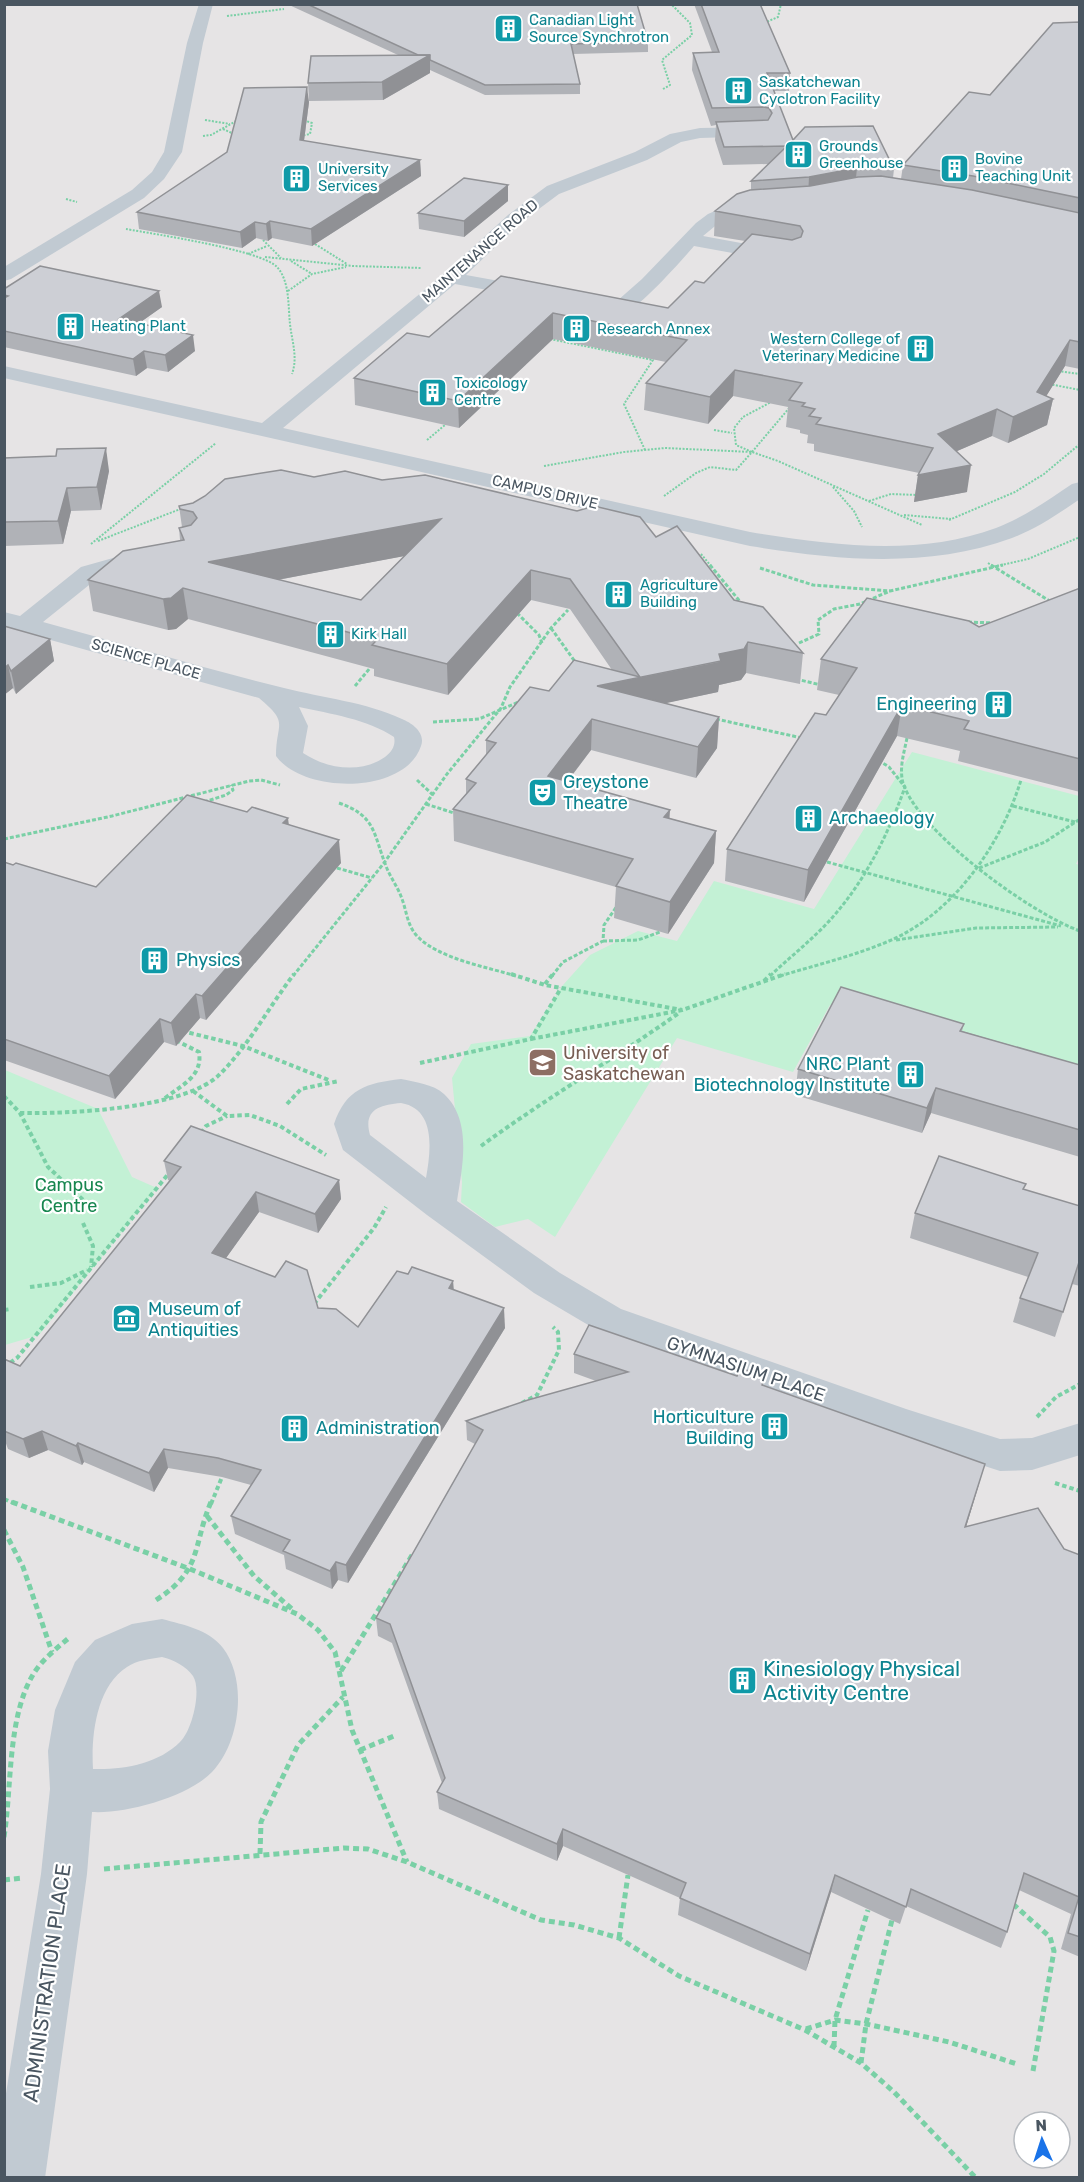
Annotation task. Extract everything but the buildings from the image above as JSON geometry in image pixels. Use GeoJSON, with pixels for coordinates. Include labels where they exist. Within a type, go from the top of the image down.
{"type":"FeatureCollection","features":[{"type":"Feature","properties":{"kind":"street"},"geometry":{"type":"LineString","coordinates":[[4,275],[138,194],[163,170],[173,152],[195,43],[206,4]]}},
{"type":"Feature","properties":{"kind":"street","name":"MAINTENANCE ROAD"},"geometry":{"type":"LineString","coordinates":[[267,430],[451,278],[514,219],[558,187],[641,156],[676,138],[700,133],[761,132]]}},
{"type":"Feature","properties":{"kind":"street"},"geometry":{"type":"LineString","coordinates":[[576,300],[621,308],[636,297],[702,227],[728,212],[776,204]]}},
{"type":"Feature","properties":{"kind":"street"},"geometry":{"type":"LineString","coordinates":[[692,240],[790,257]]}},
{"type":"Feature","properties":{"kind":"street"},"geometry":{"type":"LineString","coordinates":[[451,278],[553,296]]}},
{"type":"Feature","properties":{"kind":"street","name":"CAMPUS DRIVE"},"geometry":{"type":"LineString","coordinates":[[4,372],[750,539],[838,550],[891,551],[964,543],[1003,533],[1023,524],[1080,489]]}},
{"type":"Feature","properties":{"kind":"street","name":"SCIENCE PLACE"},"geometry":{"type":"LineString","coordinates":[[14,622],[90,572],[163,552]]}},
{"type":"Feature","properties":{"kind":"street","name":"SCIENCE PLACE"},"geometry":{"type":"LineString","coordinates":[[14,622],[268,693],[343,700],[404,730],[409,742],[402,757],[394,764],[370,773],[338,776],[298,764],[290,756],[289,747],[295,729],[286,707],[268,693]]}},
{"type":"Feature","properties":{"kind":"street"},"geometry":{"type":"LineString","coordinates":[[295,729],[312,716],[343,700]]}},
{"type":"Feature","properties":{"kind":"street"},"geometry":{"type":"LineString","coordinates":[[342,1149],[350,1131],[350,1122],[359,1104],[368,1098],[378,1093],[402,1091],[423,1096],[439,1110],[443,1120],[446,1143],[445,1166],[439,1206]]}},
{"type":"Feature","properties":{"kind":"street","name":"GYMNASIUM PLACE"},"geometry":{"type":"LineString","coordinates":[[342,1149],[439,1206],[571,1298],[608,1319],[653,1337],[1000,1455],[1032,1454],[1080,1439]]}},
{"type":"Feature","properties":{"kind":"street","name":"ADMINISTRATION PLACE"},"geometry":{"type":"LineString","coordinates":[[18,2178],[64,1874],[72,1789]]}},
{"type":"Feature","properties":{"kind":"path"},"geometry":{"type":"LineString","coordinates":[[663,89],[669,85],[662,60],[690,41],[693,28],[691,22],[671,4]]}},
{"type":"Feature","properties":{"kind":"path"},"geometry":{"type":"LineString","coordinates":[[760,24],[778,17],[781,4]]}},
{"type":"Feature","properties":{"kind":"path"},"geometry":{"type":"LineString","coordinates":[[220,17],[284,9]]}},
{"type":"Feature","properties":{"kind":"path"},"geometry":{"type":"LineString","coordinates":[[205,120],[231,124]]}},
{"type":"Feature","properties":{"kind":"path"},"geometry":{"type":"LineString","coordinates":[[196,136],[211,135],[238,120]]}},
{"type":"Feature","properties":{"kind":"path"},"geometry":{"type":"LineString","coordinates":[[293,136],[310,134],[312,123],[306,121]]}},
{"type":"Feature","properties":{"kind":"path"},"geometry":{"type":"LineString","coordinates":[[223,129],[242,137]]}},
{"type":"Feature","properties":{"kind":"path"},"geometry":{"type":"LineString","coordinates":[[263,240],[281,258],[293,261],[312,274]]}},
{"type":"Feature","properties":{"kind":"path"},"geometry":{"type":"LineString","coordinates":[[288,291],[312,274],[353,266],[315,244]]}},
{"type":"Feature","properties":{"kind":"path"},"geometry":{"type":"LineString","coordinates":[[248,254],[267,246]]}},
{"type":"Feature","properties":{"kind":"path"},"geometry":{"type":"LineString","coordinates":[[542,337],[653,360],[624,404],[645,450]]}},
{"type":"Feature","properties":{"kind":"path"},"geometry":{"type":"LineString","coordinates":[[1049,369],[1080,374]]}},
{"type":"Feature","properties":{"kind":"path"},"geometry":{"type":"LineString","coordinates":[[1042,383],[1080,390]]}},
{"type":"Feature","properties":{"kind":"path"},"geometry":{"type":"LineString","coordinates":[[752,452],[736,445],[732,433],[739,420],[765,406],[779,395]]}},
{"type":"Feature","properties":{"kind":"path"},"geometry":{"type":"LineString","coordinates":[[656,498],[710,467],[736,470],[794,402]]}},
{"type":"Feature","properties":{"kind":"path"},"geometry":{"type":"LineString","coordinates":[[437,442],[426,440],[445,425]]}},
{"type":"Feature","properties":{"kind":"path"},"geometry":{"type":"LineString","coordinates":[[714,430],[732,433]]}},
{"type":"Feature","properties":{"kind":"path"},"geometry":{"type":"LineString","coordinates":[[935,524],[952,519],[1024,486],[1080,444]]}},
{"type":"Feature","properties":{"kind":"path"},"geometry":{"type":"LineString","coordinates":[[546,466],[645,450],[693,448],[752,452]]}},
{"type":"Feature","properties":{"kind":"path"},"geometry":{"type":"LineString","coordinates":[[535,464],[555,470]]}},
{"type":"Feature","properties":{"kind":"path"},"geometry":{"type":"LineString","coordinates":[[832,486],[854,512],[868,535]]}},
{"type":"Feature","properties":{"kind":"path"},"geometry":{"type":"LineString","coordinates":[[868,502],[891,494],[918,495]]}},
{"type":"Feature","properties":{"kind":"path"},"geometry":{"type":"LineString","coordinates":[[92,543],[191,506]]}},
{"type":"Feature","properties":{"kind":"path"},"geometry":{"type":"LineString","coordinates":[[900,515],[952,519]]}},
{"type":"Feature","properties":{"kind":"path"},"geometry":{"type":"LineString","coordinates":[[917,529],[927,526]]}},
{"type":"Feature","properties":{"kind":"path"},"geometry":{"type":"LineString","coordinates":[[799,643],[819,634],[818,620],[834,609],[860,604],[890,591],[1028,559],[1080,537]]}},
{"type":"Feature","properties":{"kind":"path"},"geometry":{"type":"LineString","coordinates":[[700,553],[743,605]]}},
{"type":"Feature","properties":{"kind":"path"},"geometry":{"type":"LineString","coordinates":[[860,604],[870,606]]}},
{"type":"Feature","properties":{"kind":"path"},"geometry":{"type":"LineString","coordinates":[[511,608],[539,635],[542,643]]}},
{"type":"Feature","properties":{"kind":"path"},"geometry":{"type":"LineString","coordinates":[[20,1113],[58,1114],[142,1105],[192,1091],[219,1076],[292,977],[384,863],[426,804],[501,708],[510,687],[551,628],[568,610]]}},
{"type":"Feature","properties":{"kind":"path"},"geometry":{"type":"LineString","coordinates":[[960,621],[996,623]]}},
{"type":"Feature","properties":{"kind":"path"},"geometry":{"type":"LineString","coordinates":[[551,628],[578,666]]}},
{"type":"Feature","properties":{"kind":"path"},"geometry":{"type":"LineString","coordinates":[[343,700],[370,668]]}},
{"type":"Feature","properties":{"kind":"path"},"geometry":{"type":"LineString","coordinates":[[787,677],[830,687]]}},
{"type":"Feature","properties":{"kind":"path"},"geometry":{"type":"LineString","coordinates":[[433,722],[479,719],[530,698]]}},
{"type":"Feature","properties":{"kind":"path"},"geometry":{"type":"LineString","coordinates":[[501,708],[510,710]]}},
{"type":"Feature","properties":{"kind":"path"},"geometry":{"type":"LineString","coordinates":[[710,718],[810,740]]}},
{"type":"Feature","properties":{"kind":"path"},"geometry":{"type":"LineString","coordinates":[[764,981],[840,908],[865,872],[900,802],[905,786],[901,765],[907,738]]}},
{"type":"Feature","properties":{"kind":"path"},"geometry":{"type":"LineString","coordinates":[[872,756],[889,767],[937,830],[978,869],[1068,927]]}},
{"type":"Feature","properties":{"kind":"path"},"geometry":{"type":"LineString","coordinates":[[412,776],[433,795]]}},
{"type":"Feature","properties":{"kind":"path"},"geometry":{"type":"LineString","coordinates":[[4,839],[112,816],[231,785],[261,780]]}},
{"type":"Feature","properties":{"kind":"path"},"geometry":{"type":"LineString","coordinates":[[890,941],[938,911],[978,869],[1013,806],[1021,780]]}},
{"type":"Feature","properties":{"kind":"path"},"geometry":{"type":"LineString","coordinates":[[203,802],[226,795],[233,790],[231,785]]}},
{"type":"Feature","properties":{"kind":"path"},"geometry":{"type":"LineString","coordinates":[[426,804],[464,816]]}},
{"type":"Feature","properties":{"kind":"path"},"geometry":{"type":"LineString","coordinates":[[1013,806],[1075,822]]}},
{"type":"Feature","properties":{"kind":"path"},"geometry":{"type":"LineString","coordinates":[[354,807],[370,819],[378,833],[384,863],[401,898],[412,930],[423,942],[437,951],[545,985],[682,1011]]}},
{"type":"Feature","properties":{"kind":"path"},"geometry":{"type":"LineString","coordinates":[[978,869],[1045,842],[1080,819]]}},
{"type":"Feature","properties":{"kind":"path"},"geometry":{"type":"LineString","coordinates":[[827,862],[1080,931]]}},
{"type":"Feature","properties":{"kind":"path"},"geometry":{"type":"LineString","coordinates":[[337,868],[372,878]]}},
{"type":"Feature","properties":{"kind":"path"},"geometry":{"type":"LineString","coordinates":[[603,941],[604,925],[621,899]]}},
{"type":"Feature","properties":{"kind":"path"},"geometry":{"type":"LineString","coordinates":[[419,1063],[531,1039],[682,1011],[764,981],[890,941],[939,930],[982,926],[1068,927]]}},
{"type":"Feature","properties":{"kind":"path"},"geometry":{"type":"LineString","coordinates":[[545,985],[563,962],[603,941],[638,940],[660,932]]}},
{"type":"Feature","properties":{"kind":"path"},"geometry":{"type":"LineString","coordinates":[[531,1039],[561,988]]}},
{"type":"Feature","properties":{"kind":"path"},"geometry":{"type":"LineString","coordinates":[[445,1166],[492,1140],[525,1114],[613,1059],[682,1011]]}},
{"type":"Feature","properties":{"kind":"path"},"geometry":{"type":"LineString","coordinates":[[173,1028],[195,1036],[243,1046],[333,1082]]}},
{"type":"Feature","properties":{"kind":"path"},"geometry":{"type":"LineString","coordinates":[[162,1100],[198,1074],[202,1066],[199,1052],[179,1042]]}},
{"type":"Feature","properties":{"kind":"path"},"geometry":{"type":"LineString","coordinates":[[287,1104],[301,1089],[344,1080]]}},
{"type":"Feature","properties":{"kind":"path"},"geometry":{"type":"LineString","coordinates":[[192,1091],[227,1116]]}},
{"type":"Feature","properties":{"kind":"path"},"geometry":{"type":"LineString","coordinates":[[4,1096],[20,1113],[48,1167],[94,1210]]}},
{"type":"Feature","properties":{"kind":"path"},"geometry":{"type":"LineString","coordinates":[[199,1135],[206,1126],[227,1116],[250,1114],[342,1149]]}},
{"type":"Feature","properties":{"kind":"path"},"geometry":{"type":"LineString","coordinates":[[4,1367],[17,1358],[171,1170]]}},
{"type":"Feature","properties":{"kind":"path"},"geometry":{"type":"LineString","coordinates":[[314,1305],[374,1228],[388,1203]]}},
{"type":"Feature","properties":{"kind":"path"},"geometry":{"type":"LineString","coordinates":[[83,1223],[93,1246],[91,1268]]}},
{"type":"Feature","properties":{"kind":"path"},"geometry":{"type":"LineString","coordinates":[[91,1268],[101,1273]]}},
{"type":"Feature","properties":{"kind":"path"},"geometry":{"type":"LineString","coordinates":[[30,1287],[61,1283],[91,1268]]}},
{"type":"Feature","properties":{"kind":"path"},"geometry":{"type":"LineString","coordinates":[[4,1310],[11,1309]]}},
{"type":"Feature","properties":{"kind":"path"},"geometry":{"type":"LineString","coordinates":[[515,1407],[537,1395],[559,1350],[558,1332],[546,1320]]}},
{"type":"Feature","properties":{"kind":"path"},"geometry":{"type":"LineString","coordinates":[[1036,1419],[1046,1403],[1067,1388],[1080,1384]]}},
{"type":"Feature","properties":{"kind":"path"},"geometry":{"type":"LineString","coordinates":[[196,1560],[207,1516],[222,1477]]}},
{"type":"Feature","properties":{"kind":"path"},"geometry":{"type":"LineString","coordinates":[[4,1499],[190,1569],[297,1614]]}},
{"type":"Feature","properties":{"kind":"path"},"geometry":{"type":"LineString","coordinates":[[207,1516],[254,1576],[318,1630],[335,1652],[352,1730],[407,1862]]}},
{"type":"Feature","properties":{"kind":"path"},"geometry":{"type":"LineString","coordinates":[[4,1530],[23,1567],[52,1652]]}},
{"type":"Feature","properties":{"kind":"path"},"geometry":{"type":"LineString","coordinates":[[341,1672],[361,1635],[380,1609],[416,1548]]}},
{"type":"Feature","properties":{"kind":"path"},"geometry":{"type":"LineString","coordinates":[[260,1854],[261,1822],[298,1745],[344,1696]]}},
{"type":"Feature","properties":{"kind":"path"},"geometry":{"type":"LineString","coordinates":[[360,1750],[394,1736]]}},
{"type":"Feature","properties":{"kind":"path"},"geometry":{"type":"LineString","coordinates":[[4,1880],[260,1854],[344,1848],[368,1850],[407,1862],[541,1920],[574,1925],[619,1938],[679,1976],[805,2030],[861,2063],[894,2092],[976,2178]]}},
{"type":"Feature","properties":{"kind":"path"},"geometry":{"type":"LineString","coordinates":[[619,1938],[628,1875]]}},
{"type":"Feature","properties":{"kind":"path"},"geometry":{"type":"LineString","coordinates":[[1013,1904],[1050,1937],[1054,1951],[1033,2071]]}},
{"type":"Feature","properties":{"kind":"path"},"geometry":{"type":"LineString","coordinates":[[834,2047],[835,2020],[868,1910]]}},
{"type":"Feature","properties":{"kind":"path"},"geometry":{"type":"LineString","coordinates":[[861,2063],[866,2024],[892,1920]]}},
{"type":"Feature","properties":{"kind":"path"},"geometry":{"type":"LineString","coordinates":[[805,2030],[835,2020],[866,2024],[949,2042],[1017,2064]]}},
{"type":"Feature","properties":{"kind":"shaded area","name":"University of Saskatchewan"},"geometry":{"type":"Polygon","coordinates":[[[5,5],[1079,5],[1079,2177],[5,2178],[5,5]]]}},
{"type":"Feature","properties":{"kind":"green space"},"geometry":{"type":"Polygon","coordinates":[[[912,752],[1079,796],[1080,856],[1076,864],[1080,865],[1079,1079],[830,1005],[793,1072],[677,1038],[555,1237],[528,1219],[495,1227],[461,1202],[462,1182],[452,1078],[471,1044],[530,1036],[563,985],[590,955],[638,931],[677,941],[714,881],[814,909],[912,752]]]}},
{"type":"Feature","properties":{"kind":"green space","name":"Campus Centre"},"geometry":{"type":"Polygon","coordinates":[[[5,1070],[98,1109],[132,1177],[157,1188],[39,1335],[5,1345],[5,1070]]]}},
{"type":"Feature","properties":{"kind":"place","name":"Canadian Light Source Synchrotron"},"geometry":{"type":"Point","coordinates":[508,29]}},
{"type":"Feature","properties":{"kind":"place","name":"Saskatchewan Cyclotron Facility"},"geometry":{"type":"Point","coordinates":[738,91]}},
{"type":"Feature","properties":{"kind":"place","name":"Grounds Greenhouse"},"geometry":{"type":"Point","coordinates":[798,155]}},
{"type":"Feature","properties":{"kind":"place","name":"Bovine Teaching Unit"},"geometry":{"type":"Point","coordinates":[954,168]}},
{"type":"Feature","properties":{"kind":"place","name":"University Services"},"geometry":{"type":"Point","coordinates":[297,178]}},
{"type":"Feature","properties":{"kind":"place","name":"Heating Plant"},"geometry":{"type":"Point","coordinates":[70,326]}},
{"type":"Feature","properties":{"kind":"place","name":"Research Annex"},"geometry":{"type":"Point","coordinates":[576,329]}},
{"type":"Feature","properties":{"kind":"place","name":"Western College of Veterinary Medicine"},"geometry":{"type":"Point","coordinates":[921,348]}},
{"type":"Feature","properties":{"kind":"place","name":"Toxicology Centre"},"geometry":{"type":"Point","coordinates":[433,392]}},
{"type":"Feature","properties":{"kind":"place","name":"Agriculture Building"},"geometry":{"type":"Point","coordinates":[619,594]}},
{"type":"Feature","properties":{"kind":"place","name":"Kirk Hall"},"geometry":{"type":"Point","coordinates":[330,634]}},
{"type":"Feature","properties":{"kind":"place","name":"Engineering"},"geometry":{"type":"Point","coordinates":[998,704]}},
{"type":"Feature","properties":{"kind":"place","name":"Greystone Theatre"},"geometry":{"type":"Point","coordinates":[542,792]}},
{"type":"Feature","properties":{"kind":"place","name":"Archaeology"},"geometry":{"type":"Point","coordinates":[808,818]}},
{"type":"Feature","properties":{"kind":"place","name":"Physics"},"geometry":{"type":"Point","coordinates":[155,960]}},
{"type":"Feature","properties":{"kind":"place","name":"University of Saskatchewan"},"geometry":{"type":"Point","coordinates":[542,1063]}},
{"type":"Feature","properties":{"kind":"place","name":"NRC Plant Biotechnology Institute"},"geometry":{"type":"Point","coordinates":[911,1074]}},
{"type":"Feature","properties":{"kind":"place","name":"Museum of Antiquities"},"geometry":{"type":"Point","coordinates":[127,1319]}},
{"type":"Feature","properties":{"kind":"place","name":"Horticulture Building"},"geometry":{"type":"Point","coordinates":[775,1427]}},
{"type":"Feature","properties":{"kind":"place","name":"Administration"},"geometry":{"type":"Point","coordinates":[295,1428]}},
{"type":"Feature","properties":{"kind":"place","name":"Kinesiology Physical Activity Centre"},"geometry":{"type":"Point","coordinates":[742,1681]}}]}
